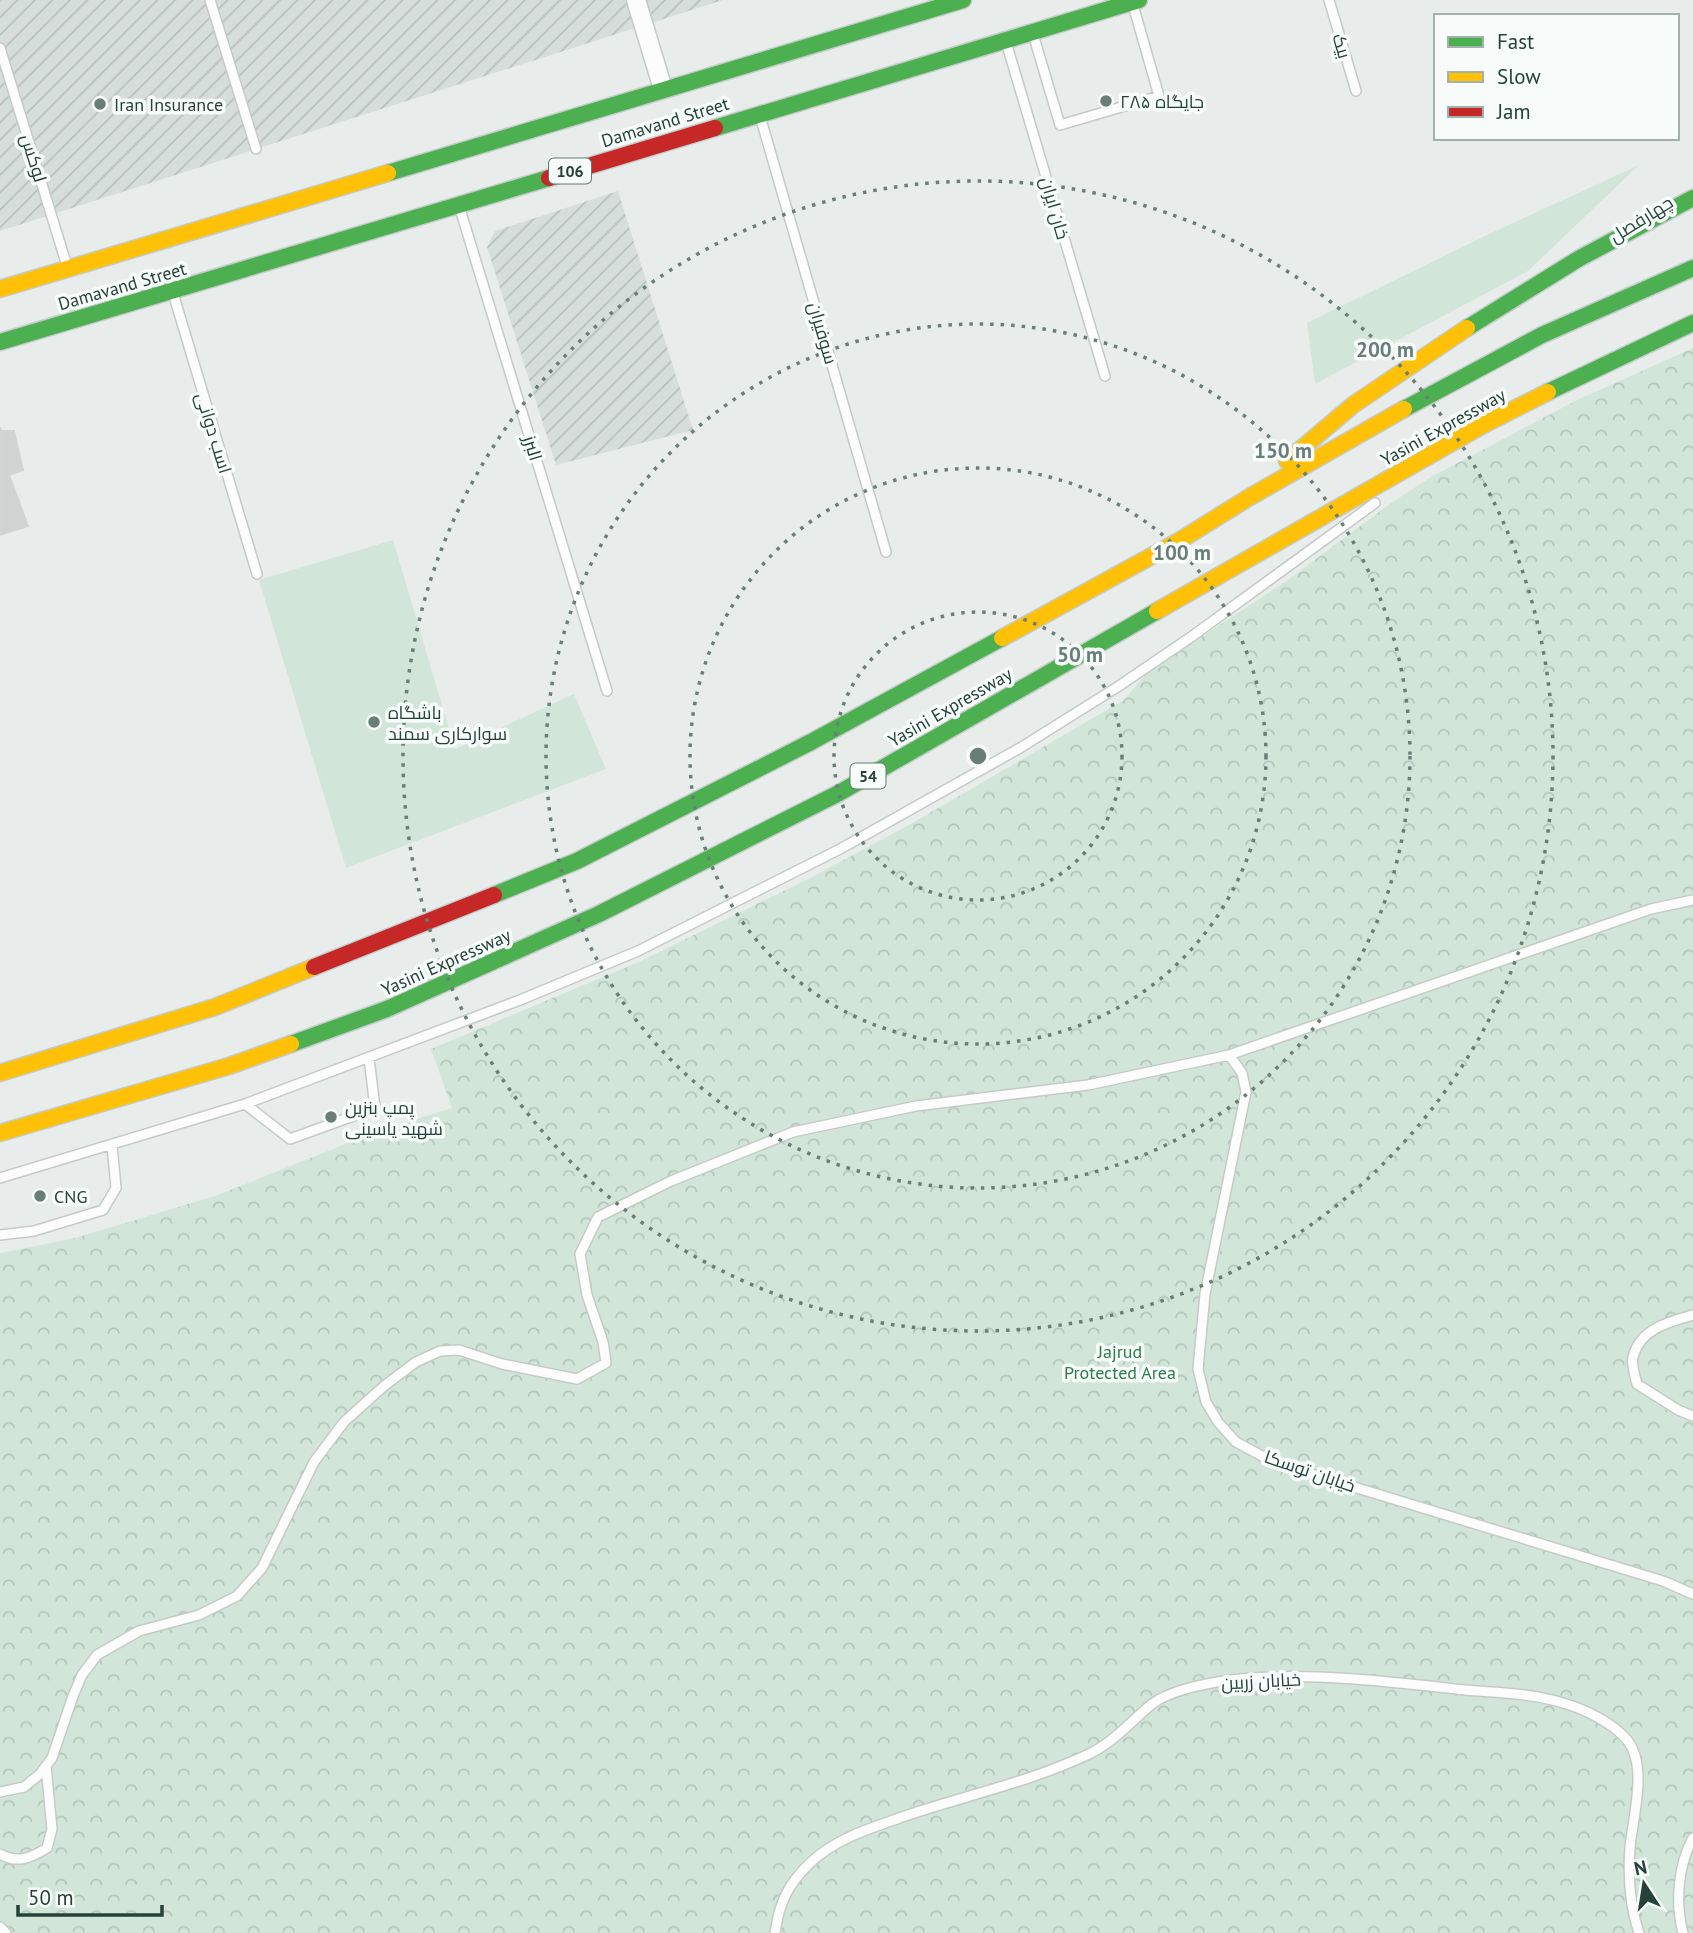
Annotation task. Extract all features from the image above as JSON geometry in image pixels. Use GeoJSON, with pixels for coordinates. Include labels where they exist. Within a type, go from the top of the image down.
{"type":"FeatureCollection","features":[{"type":"Feature","properties":{"kind":"main road","name":"Damavand Street"},"geometry":{"type":"LineString","coordinates":[[0,289],[957,1]]}},
{"type":"Feature","properties":{"kind":"main road","name":"Damavand Street"},"geometry":{"type":"LineString","coordinates":[[0,341],[172,292],[1136,1]]}},
{"type":"Feature","properties":{"kind":"main road"},"geometry":{"type":"LineString","coordinates":[[1248,498],[1348,407],[1417,359],[1590,251],[1693,198]]}},
{"type":"Feature","properties":{"kind":"main road","name":"Yasini Expressway"},"geometry":{"type":"LineString","coordinates":[[0,1073],[215,1007],[577,861],[811,742],[1179,541],[1248,498],[1413,404],[1542,335],[1693,268]]}},
{"type":"Feature","properties":{"kind":"main road","name":"Yasini Expressway"},"geometry":{"type":"LineString","coordinates":[[0,1133],[229,1066],[387,1009],[599,914],[839,793],[1483,425],[1693,323]]}},
{"type":"Feature","properties":{"kind":"street"},"geometry":{"type":"LineString","coordinates":[[636,0],[663,89]]}},
{"type":"Feature","properties":{"kind":"lane"},"geometry":{"type":"LineString","coordinates":[[211,0],[256,149]]}},
{"type":"Feature","properties":{"kind":"lane","name":"بیک"},"geometry":{"type":"LineString","coordinates":[[1329,0],[1356,91]]}},
{"type":"Feature","properties":{"kind":"lane"},"geometry":{"type":"LineString","coordinates":[[1032,32],[1060,125],[1147,100],[1159,96],[1136,1]]}},
{"type":"Feature","properties":{"kind":"lane","name":"خان ایران"},"geometry":{"type":"LineString","coordinates":[[1006,40],[1105,376]]}},
{"type":"Feature","properties":{"kind":"lane","name":"لوکس"},"geometry":{"type":"LineString","coordinates":[[0,48],[68,268]]}},
{"type":"Feature","properties":{"kind":"lane","name":"سوفیران"},"geometry":{"type":"LineString","coordinates":[[760,114],[886,552]]}},
{"type":"Feature","properties":{"kind":"lane","name":"چهارفصل"},"geometry":{"type":"LineString","coordinates":[[1590,251],[1693,187]]}},
{"type":"Feature","properties":{"kind":"lane","name":"البرز"},"geometry":{"type":"LineString","coordinates":[[459,204],[607,691]]}},
{"type":"Feature","properties":{"kind":"lane","name":"اسب دوانی"},"geometry":{"type":"LineString","coordinates":[[172,292],[257,574]]}},
{"type":"Feature","properties":{"kind":"lane"},"geometry":{"type":"LineString","coordinates":[[1404,482],[1483,425]]}},
{"type":"Feature","properties":{"kind":"lane"},"geometry":{"type":"LineString","coordinates":[[0,1178],[245,1104],[520,1000],[638,951],[842,848],[1020,748],[1119,687],[1381,499]]}},
{"type":"Feature","properties":{"kind":"lane"},"geometry":{"type":"LineString","coordinates":[[0,1792],[24,1787],[52,1759],[82,1675],[97,1655],[139,1631],[199,1615],[237,1596],[262,1568],[314,1462],[344,1422],[416,1362],[440,1351],[459,1350],[502,1364],[577,1379],[606,1363],[603,1342],[587,1295],[580,1254],[598,1216],[671,1181],[793,1132],[916,1106],[1088,1085],[1229,1055],[1651,909],[1693,900]]}},
{"type":"Feature","properties":{"kind":"lane","name":"خیابان توسکا"},"geometry":{"type":"LineString","coordinates":[[1229,1055],[1242,1073],[1246,1092],[1205,1294],[1198,1369],[1206,1402],[1218,1422],[1236,1441],[1275,1463],[1650,1577],[1693,1594]]}},
{"type":"Feature","properties":{"kind":"lane"},"geometry":{"type":"LineString","coordinates":[[245,1104],[290,1139],[331,1125],[375,1108],[369,1058]]}},
{"type":"Feature","properties":{"kind":"lane"},"geometry":{"type":"LineString","coordinates":[[0,1235],[34,1231],[103,1210],[116,1188],[112,1145]]}},
{"type":"Feature","properties":{"kind":"lane"},"geometry":{"type":"LineString","coordinates":[[1693,1315],[1644,1334],[1632,1358],[1637,1384],[1678,1410],[1693,1416]]}},
{"type":"Feature","properties":{"kind":"lane","name":"خیابان زربین"},"geometry":{"type":"LineString","coordinates":[[775,1933],[779,1907],[793,1882],[811,1861],[833,1845],[868,1829],[1053,1769],[1091,1753],[1116,1738],[1154,1702],[1188,1688],[1285,1677],[1415,1685],[1527,1696],[1561,1702],[1584,1710],[1606,1723],[1627,1740],[1635,1753],[1638,1771],[1630,1850],[1634,1918],[1639,1933]]}},
{"type":"Feature","properties":{"kind":"lane"},"geometry":{"type":"LineString","coordinates":[[0,1854],[10,1860],[30,1858],[47,1848],[52,1829],[47,1766]]}},
{"type":"Feature","properties":{"kind":"lane"},"geometry":{"type":"LineString","coordinates":[[1683,1933],[1678,1896],[1687,1849],[1693,1838]]}},
{"type":"Feature","properties":{"kind":"lane"},"geometry":{"type":"LineString","coordinates":[[0,1927],[6,1933]]}},
{"type":"Feature","properties":{"kind":"shaded area"},"geometry":{"type":"Polygon","coordinates":[[[0,0],[723,0],[0,231],[0,0]]]}},
{"type":"Feature","properties":{"kind":"shaded area"},"geometry":{"type":"Polygon","coordinates":[[[618,191],[693,430],[556,465],[487,247],[495,231],[618,191]]]}},
{"type":"Feature","properties":{"kind":"green space"},"geometry":{"type":"Polygon","coordinates":[[[1639,165],[1528,271],[1315,384],[1307,323],[1487,235],[1639,165]]]}},
{"type":"Feature","properties":{"kind":"green space","name":"Jajrud Protected Area"},"geometry":{"type":"Polygon","coordinates":[[[1693,348],[1693,1933],[0,1933],[0,1253],[75,1238],[218,1195],[373,1133],[452,1108],[431,1049],[641,961],[812,877],[909,825],[1124,700],[1148,672],[1285,582],[1391,503],[1431,477],[1577,400],[1693,348]]]}},
{"type":"Feature","properties":{"kind":"green space","name":"باشگاه سوارکاری سمند"},"geometry":{"type":"Polygon","coordinates":[[[393,540],[455,749],[574,694],[606,769],[346,868],[259,580],[393,540]]]}},
{"type":"Feature","properties":{"kind":"building"},"geometry":{"type":"Polygon","coordinates":[[[0,427],[1,431],[14,431],[23,470],[9,475],[28,526],[0,535],[0,427]]]}},
{"type":"Feature","properties":{"kind":"traffic: fast"},"geometry":{"type":"LineString","coordinates":[[388,173],[963,0]]}},
{"type":"Feature","properties":{"kind":"traffic: fast"},"geometry":{"type":"LineString","coordinates":[[715,128],[1139,0]]}},
{"type":"Feature","properties":{"kind":"traffic: fast"},"geometry":{"type":"LineString","coordinates":[[0,342],[549,178]]}},
{"type":"Feature","properties":{"kind":"traffic: fast"},"geometry":{"type":"LineString","coordinates":[[1467,328],[1580,258],[1693,198]]}},
{"type":"Feature","properties":{"kind":"traffic: fast"},"geometry":{"type":"LineString","coordinates":[[1404,409],[1542,335],[1693,268]]}},
{"type":"Feature","properties":{"kind":"traffic: fast"},"geometry":{"type":"LineString","coordinates":[[1548,392],[1693,323]]}},
{"type":"Feature","properties":{"kind":"traffic: fast"},"geometry":{"type":"LineString","coordinates":[[291,1044],[387,1009],[599,914],[839,793],[1157,611]]}},
{"type":"Feature","properties":{"kind":"traffic: fast"},"geometry":{"type":"LineString","coordinates":[[494,895],[577,861],[811,742],[1002,638]]}},
{"type":"Feature","properties":{"kind":"traffic: slow"},"geometry":{"type":"LineString","coordinates":[[0,289],[388,173]]}},
{"type":"Feature","properties":{"kind":"traffic: slow"},"geometry":{"type":"LineString","coordinates":[[1287,461],[1353,405],[1467,328]]}},
{"type":"Feature","properties":{"kind":"traffic: slow"},"geometry":{"type":"LineString","coordinates":[[1157,611],[1483,425],[1548,392]]}},
{"type":"Feature","properties":{"kind":"traffic: slow"},"geometry":{"type":"LineString","coordinates":[[1002,638],[1179,541],[1248,498],[1404,409]]}},
{"type":"Feature","properties":{"kind":"traffic: slow"},"geometry":{"type":"LineString","coordinates":[[0,1073],[215,1007],[314,967]]}},
{"type":"Feature","properties":{"kind":"traffic: slow"},"geometry":{"type":"LineString","coordinates":[[0,1133],[229,1066],[291,1044]]}},
{"type":"Feature","properties":{"kind":"traffic: jam"},"geometry":{"type":"LineString","coordinates":[[549,178],[715,128]]}},
{"type":"Feature","properties":{"kind":"traffic: jam"},"geometry":{"type":"LineString","coordinates":[[314,967],[494,895]]}},
{"type":"Feature","properties":{"kind":"place","name":"جایگاه ۲۸۵"},"geometry":{"type":"Point","coordinates":[1106,101]}},
{"type":"Feature","properties":{"kind":"place","name":"Iran Insurance"},"geometry":{"type":"Point","coordinates":[100,104]}},
{"type":"Feature","properties":{"kind":"place","name":"باشگاه سوارکاری سمند"},"geometry":{"type":"Point","coordinates":[374,722]}},
{"type":"Feature","properties":{"kind":"place","name":"پمپ بنزین شهید یاسینی"},"geometry":{"type":"Point","coordinates":[331,1117]}},
{"type":"Feature","properties":{"kind":"place","name":"CNG"},"geometry":{"type":"Point","coordinates":[40,1196]}}]}
